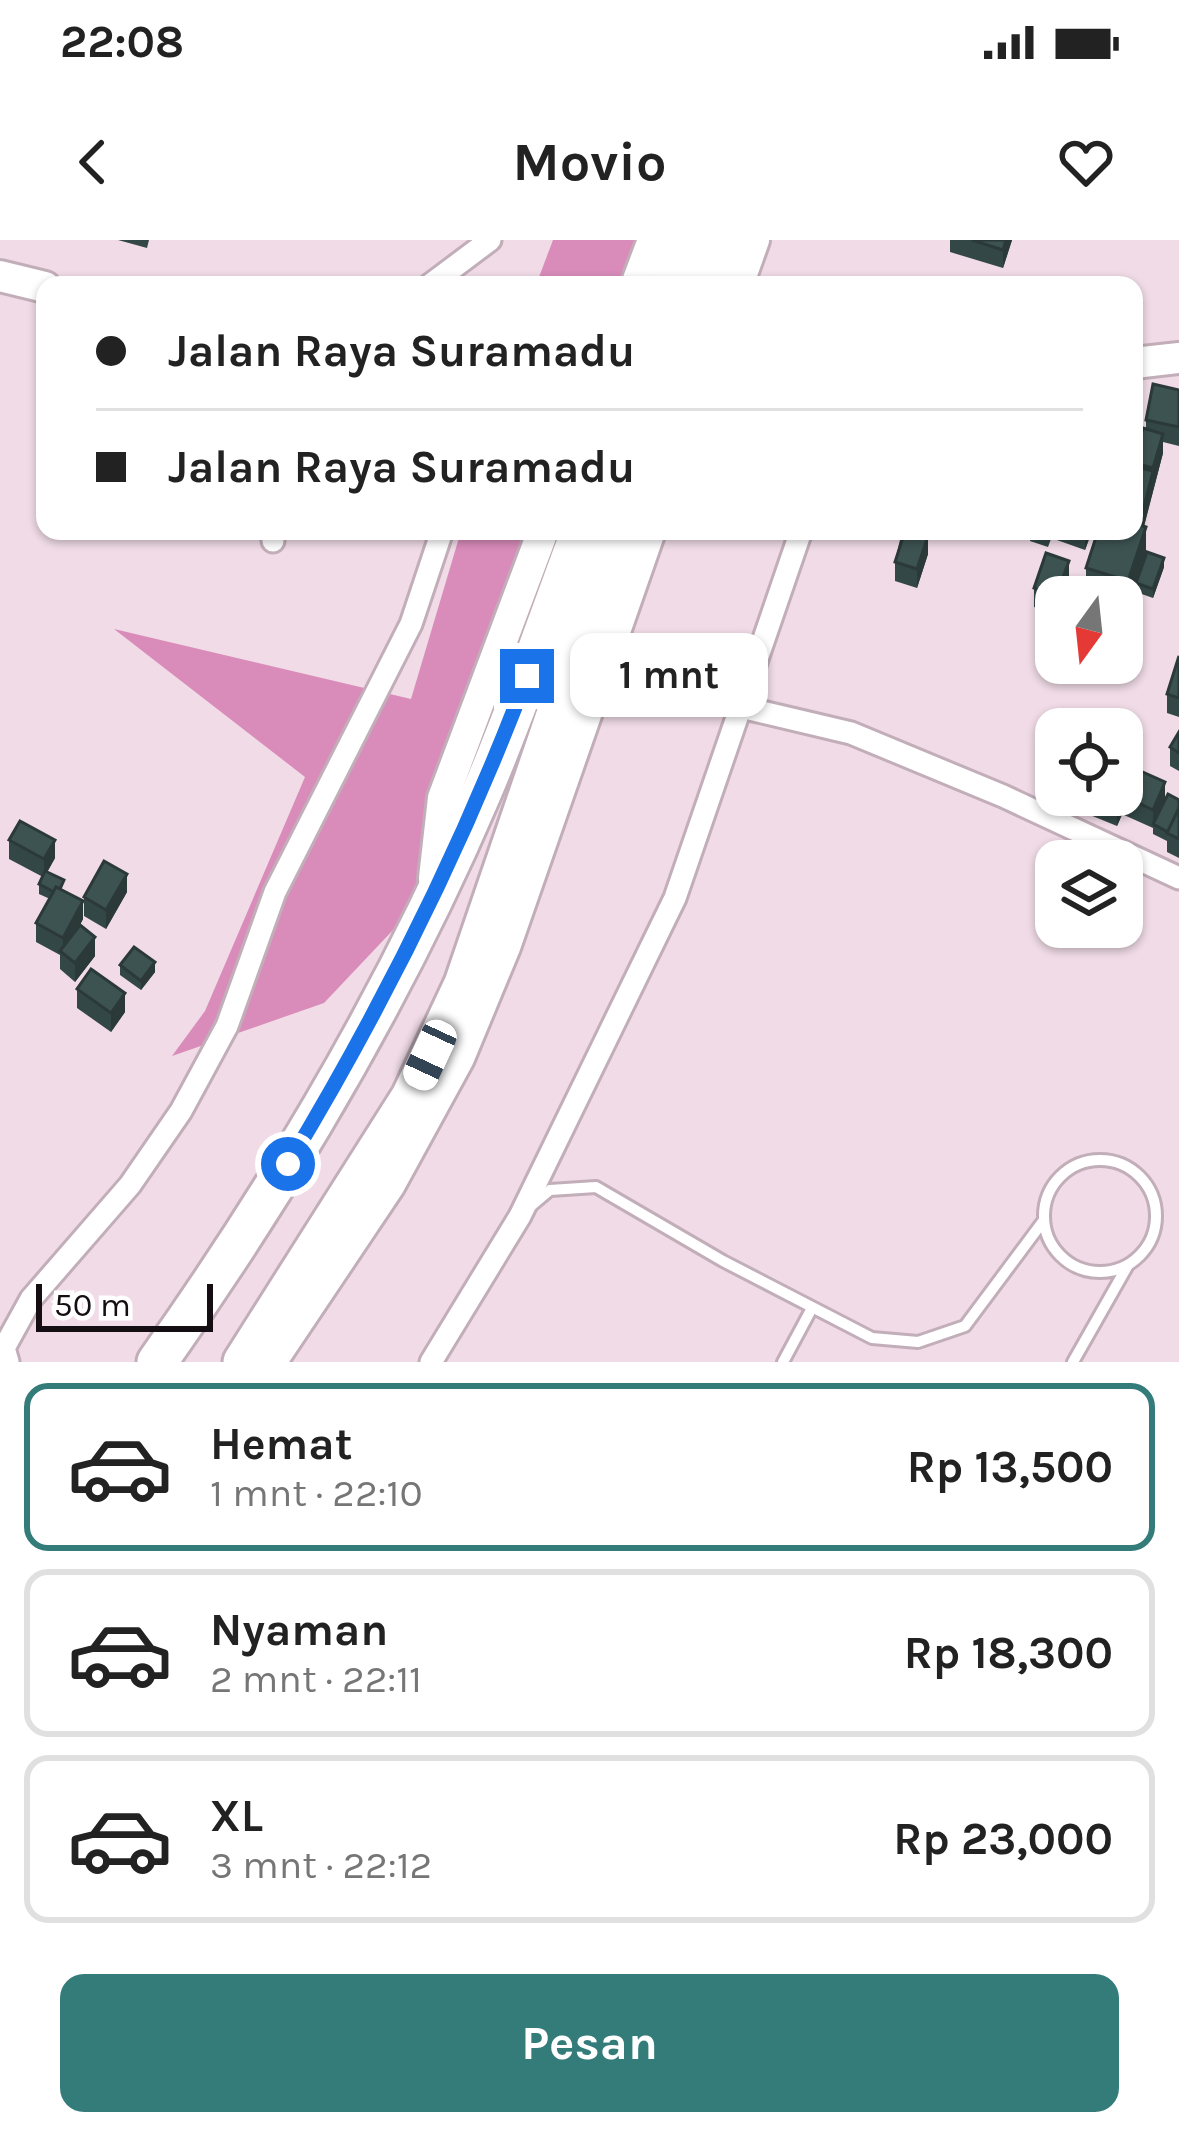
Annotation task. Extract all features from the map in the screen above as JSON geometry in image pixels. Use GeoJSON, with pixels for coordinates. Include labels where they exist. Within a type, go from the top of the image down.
{"type":"FeatureCollection","features":[{"type":"Feature","properties":{"kind":"highway"},"geometry":{"type":"LineString","coordinates":[[675,276],[688,240]]}},
{"type":"Feature","properties":{"kind":"highway"},"geometry":{"type":"LineString","coordinates":[[709,276],[722,240]]}},
{"type":"Feature","properties":{"kind":"highway"},"geometry":{"type":"LineString","coordinates":[[158,1362],[266,1202],[333,1089],[431,902],[481,794],[578,540]]}},
{"type":"Feature","properties":{"kind":"highway"},"geometry":{"type":"LineString","coordinates":[[243,1362],[410,1097],[464,984],[616,540]]}},
{"type":"Feature","properties":{"kind":"highway"},"geometry":{"type":"LineString","coordinates":[[389,984],[450,1013]]}},
{"type":"Feature","properties":{"kind":"main road"},"geometry":{"type":"LineString","coordinates":[[639,276],[653,240]]}},
{"type":"Feature","properties":{"kind":"main road"},"geometry":{"type":"LineString","coordinates":[[741,276],[754,240]]}},
{"type":"Feature","properties":{"kind":"main road"},"geometry":{"type":"LineString","coordinates":[[0,276],[36,285]]}},
{"type":"Feature","properties":{"kind":"main road"},"geometry":{"type":"LineString","coordinates":[[1143,362],[1179,358]]}},
{"type":"Feature","properties":{"kind":"main road"},"geometry":{"type":"LineString","coordinates":[[431,902],[443,798],[541,540]]}},
{"type":"Feature","properties":{"kind":"main road"},"geometry":{"type":"LineString","coordinates":[[271,1362],[379,1202],[459,1058],[506,946],[647,540]]}},
{"type":"Feature","properties":{"kind":"street"},"geometry":{"type":"LineString","coordinates":[[442,276],[490,240]]}},
{"type":"Feature","properties":{"kind":"street"},"geometry":{"type":"LineString","coordinates":[[8,1362],[4,1348],[31,1299],[130,1185],[181,1111],[227,1025],[275,892],[411,624],[439,540]]}},
{"type":"Feature","properties":{"kind":"street"},"geometry":{"type":"LineString","coordinates":[[431,1362],[520,1216],[675,898],[798,540]]}},
{"type":"Feature","properties":{"kind":"street"},"geometry":{"type":"LineString","coordinates":[[741,707],[851,733],[1004,796],[1179,878]]}},
{"type":"Feature","properties":{"kind":"lane"},"geometry":{"type":"LineString","coordinates":[[520,1216],[550,1190],[596,1187],[872,1338],[918,1342],[965,1326],[1044,1220],[1049,1190],[1069,1168],[1098,1159],[1128,1166],[1149,1186],[1157,1215],[1150,1245],[1128,1265],[1073,1362]]}},
{"type":"Feature","properties":{"kind":"lane"},"geometry":{"type":"LineString","coordinates":[[1044,1220],[1053,1246],[1074,1265],[1101,1272],[1128,1265]]}},
{"type":"Feature","properties":{"kind":"lane"},"geometry":{"type":"LineString","coordinates":[[783,1362],[812,1307]]}},
{"type":"Feature","properties":{"kind":"shaded area"},"geometry":{"type":"Polygon","coordinates":[[[553,240],[643,240],[631,276],[539,276],[553,240]]]}},
{"type":"Feature","properties":{"kind":"shaded area"},"geometry":{"type":"Polygon","coordinates":[[[458,540],[544,540],[463,730],[484,737],[439,845],[394,929],[324,1003],[172,1056],[205,1011],[305,777],[114,629],[411,699],[458,540]]]}},
{"type":"Feature","properties":{"kind":"building"},"geometry":{"type":"Polygon","coordinates":[[[972,240],[1006,240],[1003,250],[972,240]]]}},
{"type":"Feature","properties":{"kind":"building"},"geometry":{"type":"Polygon","coordinates":[[[1153,384],[1179,390],[1179,427],[1146,420],[1153,384]]]}},
{"type":"Feature","properties":{"kind":"building"},"geometry":{"type":"Polygon","coordinates":[[[1143,428],[1163,434],[1153,468],[1143,465],[1143,428]]]}},
{"type":"Feature","properties":{"kind":"building"},"geometry":{"type":"Polygon","coordinates":[[[1143,468],[1153,471],[1143,511],[1143,468]]]}},
{"type":"Feature","properties":{"kind":"building"},"geometry":{"type":"Polygon","coordinates":[[[902,540],[927,540],[917,569],[895,562],[902,540]]]}},
{"type":"Feature","properties":{"kind":"building"},"geometry":{"type":"Polygon","coordinates":[[[1095,540],[1142,540],[1130,576],[1086,568],[1095,540]]]}},
{"type":"Feature","properties":{"kind":"building"},"geometry":{"type":"Polygon","coordinates":[[[1147,552],[1164,558],[1153,589],[1143,585],[1143,576],[1138,576],[1147,552]]]}},
{"type":"Feature","properties":{"kind":"building"},"geometry":{"type":"Polygon","coordinates":[[[1046,553],[1069,561],[1063,576],[1038,576],[1046,553]]]}},
{"type":"Feature","properties":{"kind":"building"},"geometry":{"type":"Polygon","coordinates":[[[1179,656],[1179,698],[1167,694],[1179,656]]]}},
{"type":"Feature","properties":{"kind":"building"},"geometry":{"type":"Polygon","coordinates":[[[1179,732],[1179,753],[1170,747],[1179,732]]]}},
{"type":"Feature","properties":{"kind":"building"},"geometry":{"type":"Polygon","coordinates":[[[1143,772],[1165,782],[1153,810],[1143,805],[1143,772]]]}},
{"type":"Feature","properties":{"kind":"building"},"geometry":{"type":"Polygon","coordinates":[[[1168,794],[1179,800],[1179,808],[1168,832],[1153,824],[1168,794]]]}},
{"type":"Feature","properties":{"kind":"building"},"geometry":{"type":"Polygon","coordinates":[[[1179,808],[1179,839],[1167,833],[1179,808]]]}},
{"type":"Feature","properties":{"kind":"building"},"geometry":{"type":"Polygon","coordinates":[[[20,821],[55,840],[44,859],[9,840],[20,821]]]}},
{"type":"Feature","properties":{"kind":"building"},"geometry":{"type":"Polygon","coordinates":[[[104,861],[127,874],[106,910],[84,897],[104,861]]]}},
{"type":"Feature","properties":{"kind":"building"},"geometry":{"type":"Polygon","coordinates":[[[45,871],[64,880],[60,889],[54,892],[39,884],[45,871]]]}},
{"type":"Feature","properties":{"kind":"building"},"geometry":{"type":"Polygon","coordinates":[[[56,887],[83,901],[63,938],[36,923],[56,887]]]}},
{"type":"Feature","properties":{"kind":"building"},"geometry":{"type":"Polygon","coordinates":[[[80,925],[95,937],[75,963],[60,951],[80,925]]]}},
{"type":"Feature","properties":{"kind":"building"},"geometry":{"type":"Polygon","coordinates":[[[134,947],[155,962],[141,981],[120,965],[134,947]]]}},
{"type":"Feature","properties":{"kind":"building"},"geometry":{"type":"Polygon","coordinates":[[[91,969],[125,993],[111,1013],[77,989],[91,969]]]}},
{"type":"Feature","properties":{"kind":"route"},"geometry":{"type":"LineString","coordinates":[[288,1164],[431,902],[481,794],[527,676]]}}]}
